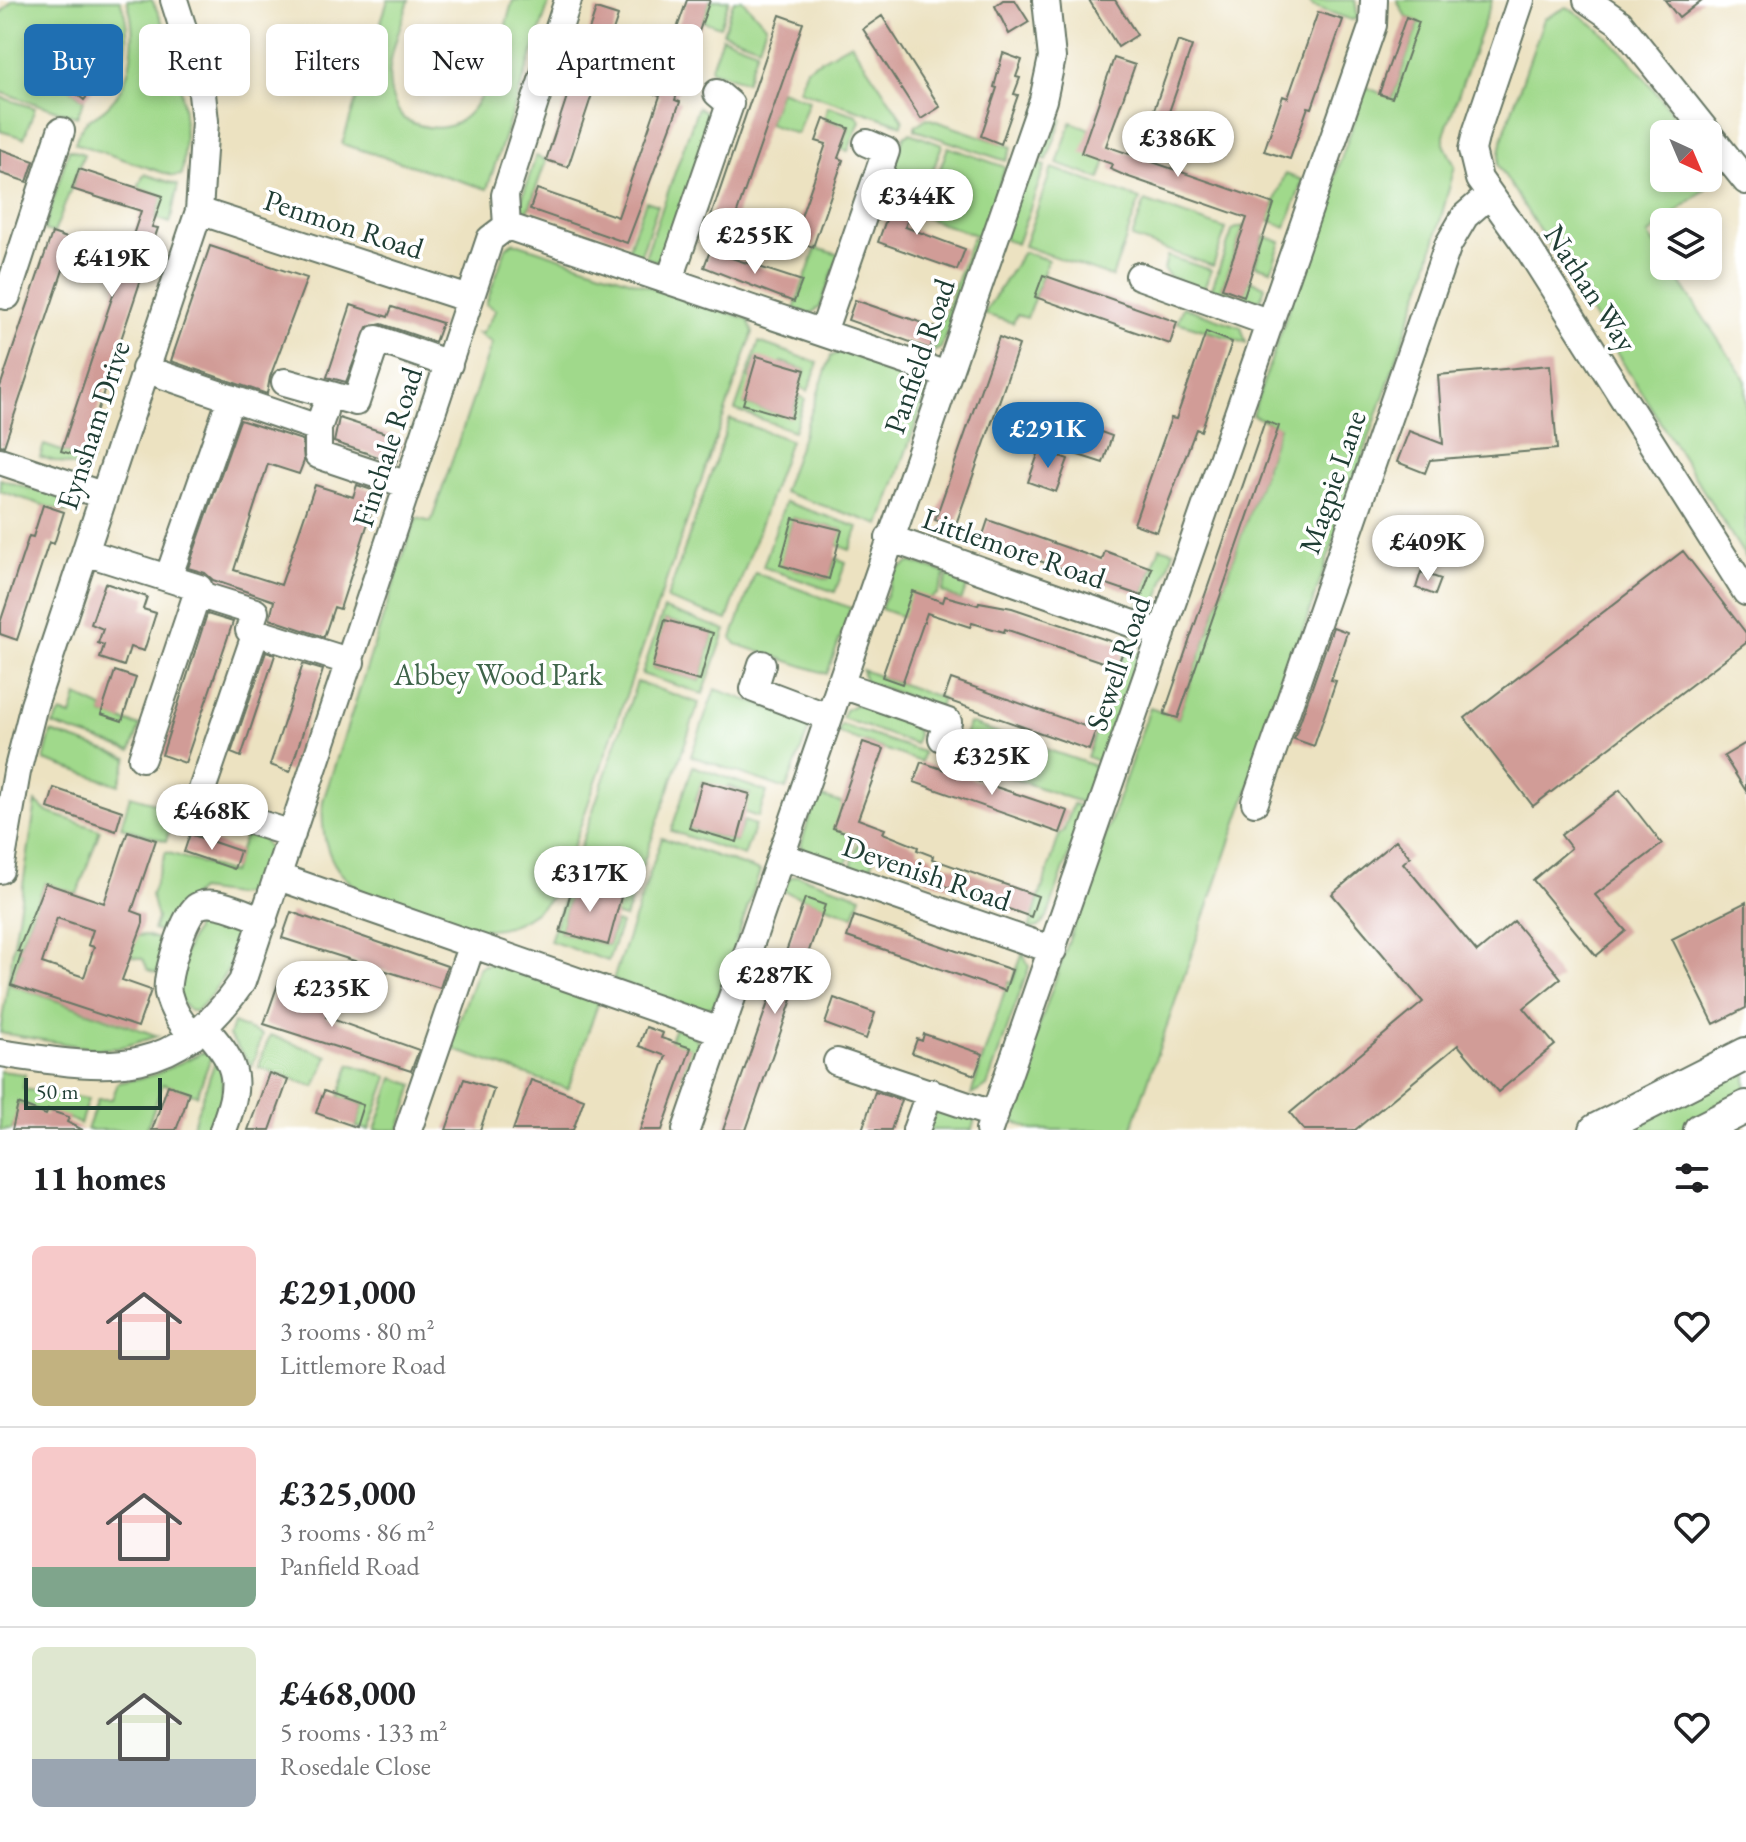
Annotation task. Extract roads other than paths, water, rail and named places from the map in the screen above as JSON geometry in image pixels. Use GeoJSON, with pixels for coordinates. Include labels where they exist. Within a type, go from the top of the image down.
{"type":"FeatureCollection","features":[{"type":"Feature","properties":{"kind":"main road"},"geometry":{"type":"LineString","coordinates":[[1596,1130],[1746,1054]]}},
{"type":"Feature","properties":{"kind":"main road"},"geometry":{"type":"LineString","coordinates":[[1700,1130],[1746,1107]]}},
{"type":"Feature","properties":{"kind":"street","name":"Eynsham Drive"},"geometry":{"type":"LineString","coordinates":[[0,870],[30,721],[102,495],[199,211],[205,121],[201,85],[174,0]]}},
{"type":"Feature","properties":{"kind":"street"},"geometry":{"type":"LineString","coordinates":[[568,0],[505,195],[507,226],[947,375]]}},
{"type":"Feature","properties":{"kind":"street","name":"Panfield Road"},"geometry":{"type":"LineString","coordinates":[[686,1130],[1049,79],[1052,37],[1046,0]]}},
{"type":"Feature","properties":{"kind":"street","name":"Sewell Road"},"geometry":{"type":"LineString","coordinates":[[837,1062],[930,1092],[992,1122],[1373,25],[1374,0]]}},
{"type":"Feature","properties":{"kind":"street","name":"Nathan Way"},"geometry":{"type":"LineString","coordinates":[[1521,0],[1472,150],[1479,179],[1528,248],[1746,592]]}},
{"type":"Feature","properties":{"kind":"street"},"geometry":{"type":"LineString","coordinates":[[1587,0],[1620,23],[1746,181]]}},
{"type":"Feature","properties":{"kind":"street"},"geometry":{"type":"LineString","coordinates":[[670,279],[730,104],[717,93]]}},
{"type":"Feature","properties":{"kind":"street"},"geometry":{"type":"LineString","coordinates":[[0,294],[7,296],[61,131]]}},
{"type":"Feature","properties":{"kind":"street"},"geometry":{"type":"LineString","coordinates":[[823,332],[886,151],[867,143]]}},
{"type":"Feature","properties":{"kind":"street","name":"Magpie Lane"},"geometry":{"type":"LineString","coordinates":[[1255,802],[1448,245],[1465,216],[1489,195]]}},
{"type":"Feature","properties":{"kind":"street","name":"Penmon Road"},"geometry":{"type":"LineString","coordinates":[[199,211],[469,299]]}},
{"type":"Feature","properties":{"kind":"street","name":"Finchale Road"},"geometry":{"type":"LineString","coordinates":[[0,1053],[98,1066],[130,1064],[160,1055],[199,1032],[219,1015],[242,982],[490,239],[507,226]]}},
{"type":"Feature","properties":{"kind":"street"},"geometry":{"type":"LineString","coordinates":[[1139,276],[1270,323]]}},
{"type":"Feature","properties":{"kind":"street"},"geometry":{"type":"LineString","coordinates":[[274,413],[286,378],[329,397],[356,402],[377,339],[449,364]]}},
{"type":"Feature","properties":{"kind":"street"},"geometry":{"type":"LineString","coordinates":[[145,369],[318,428]]}},
{"type":"Feature","properties":{"kind":"street"},"geometry":{"type":"LineString","coordinates":[[329,397],[318,428],[318,455],[408,485]]}},
{"type":"Feature","properties":{"kind":"street"},"geometry":{"type":"LineString","coordinates":[[168,578],[231,398]]}},
{"type":"Feature","properties":{"kind":"street"},"geometry":{"type":"LineString","coordinates":[[0,461],[102,495]]}},
{"type":"Feature","properties":{"kind":"street","name":"Littlemore Road"},"geometry":{"type":"LineString","coordinates":[[889,538],[1162,634]]}},
{"type":"Feature","properties":{"kind":"street"},"geometry":{"type":"LineString","coordinates":[[85,552],[199,588],[142,758]]}},
{"type":"Feature","properties":{"kind":"street"},"geometry":{"type":"LineString","coordinates":[[197,594],[255,612],[249,630],[351,662]]}},
{"type":"Feature","properties":{"kind":"street"},"geometry":{"type":"LineString","coordinates":[[252,644],[197,804],[292,834]]}},
{"type":"Feature","properties":{"kind":"street"},"geometry":{"type":"LineString","coordinates":[[762,664],[754,689],[828,717]]}},
{"type":"Feature","properties":{"kind":"street"},"geometry":{"type":"LineString","coordinates":[[839,684],[948,722],[942,738]]}},
{"type":"Feature","properties":{"kind":"street","name":"Devenish Road"},"geometry":{"type":"LineString","coordinates":[[781,856],[1053,950]]}},
{"type":"Feature","properties":{"kind":"street"},"geometry":{"type":"LineString","coordinates":[[279,877],[720,1031]]}},
{"type":"Feature","properties":{"kind":"street"},"geometry":{"type":"LineString","coordinates":[[223,1130],[236,1080],[229,1056],[174,1012],[167,991],[169,972],[189,914],[197,906],[209,903],[264,920]]}},
{"type":"Feature","properties":{"kind":"street"},"geometry":{"type":"LineString","coordinates":[[408,1130],[472,944]]}},
{"type":"Feature","properties":{"kind":"street"},"geometry":{"type":"LineString","coordinates":[[916,1130],[930,1092]]}},
{"type":"Feature","properties":{"kind":"park label","name":"Abbey Wood Park"},"geometry":{"type":"Point","coordinates":[498,674]}}]}
